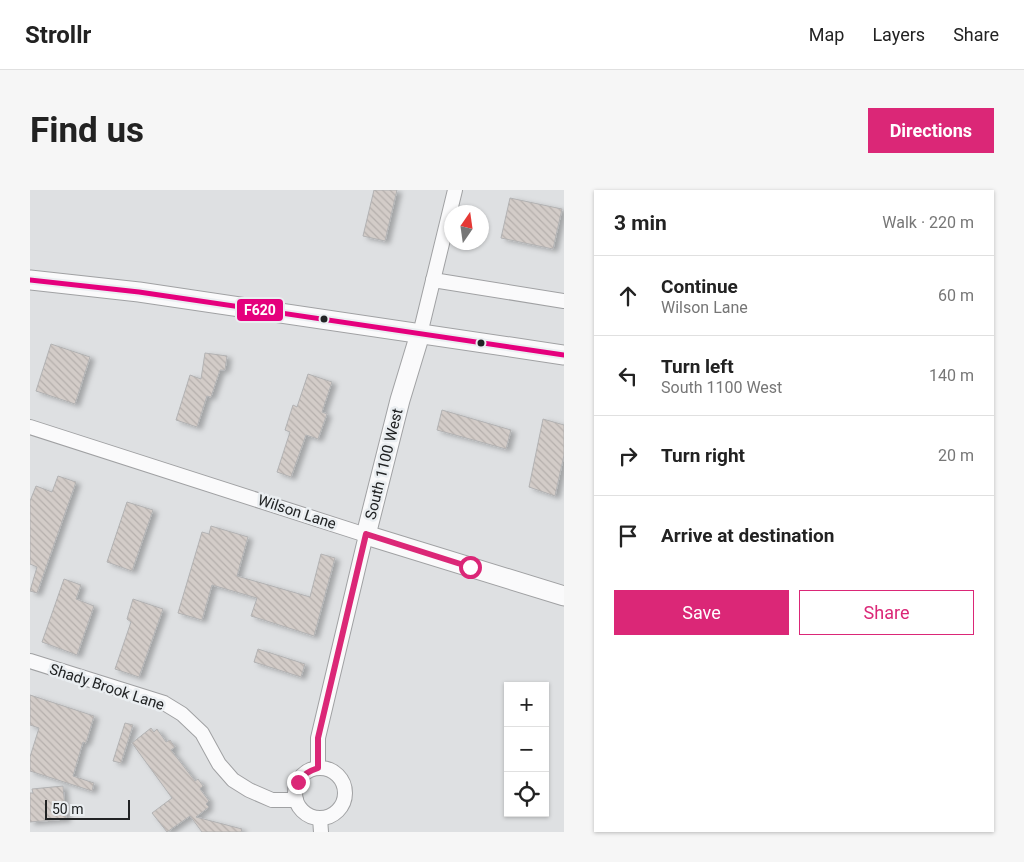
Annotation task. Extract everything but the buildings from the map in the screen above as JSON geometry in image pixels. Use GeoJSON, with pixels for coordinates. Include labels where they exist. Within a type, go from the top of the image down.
{"type":"FeatureCollection","features":[{"type":"Feature","properties":{"kind":"main road"},"geometry":{"type":"LineString","coordinates":[[30,280],[139,292],[564,355]]}},
{"type":"Feature","properties":{"kind":"main road","name":"South 1100 West"},"geometry":{"type":"LineString","coordinates":[[366,534],[400,400],[420,334]]}},
{"type":"Feature","properties":{"kind":"main road","name":"Wilson Lane"},"geometry":{"type":"LineString","coordinates":[[366,534],[564,596]]}},
{"type":"Feature","properties":{"kind":"street","name":"South 1100 West"},"geometry":{"type":"LineString","coordinates":[[420,334],[455,190]]}},
{"type":"Feature","properties":{"kind":"street"},"geometry":{"type":"LineString","coordinates":[[433,280],[564,301]]}},
{"type":"Feature","properties":{"kind":"street","name":"Wilson Lane"},"geometry":{"type":"LineString","coordinates":[[30,427],[366,534]]}},
{"type":"Feature","properties":{"kind":"street","name":"South 1100 West"},"geometry":{"type":"LineString","coordinates":[[318,768],[318,738],[366,534]]}},
{"type":"Feature","properties":{"kind":"street","name":"Shady Brook Lane"},"geometry":{"type":"LineString","coordinates":[[30,661],[164,703],[182,714],[202,733],[219,764],[233,780],[249,790],[272,800],[296,800]]}},
{"type":"Feature","properties":{"kind":"street"},"geometry":{"type":"LineString","coordinates":[[318,768],[331,771],[338,776],[345,793],[339,809],[320,825],[300,808],[296,800],[295,791],[303,775],[310,770],[318,768]]}},
{"type":"Feature","properties":{"kind":"transit line","name":"F620"},"geometry":{"type":"LineString","coordinates":[[30,280],[139,292],[564,355]]}},
{"type":"Feature","properties":{"kind":"route"},"geometry":{"type":"LineString","coordinates":[[298,782],[310,770],[318,768],[318,738],[366,534],[470,567]]}}]}
